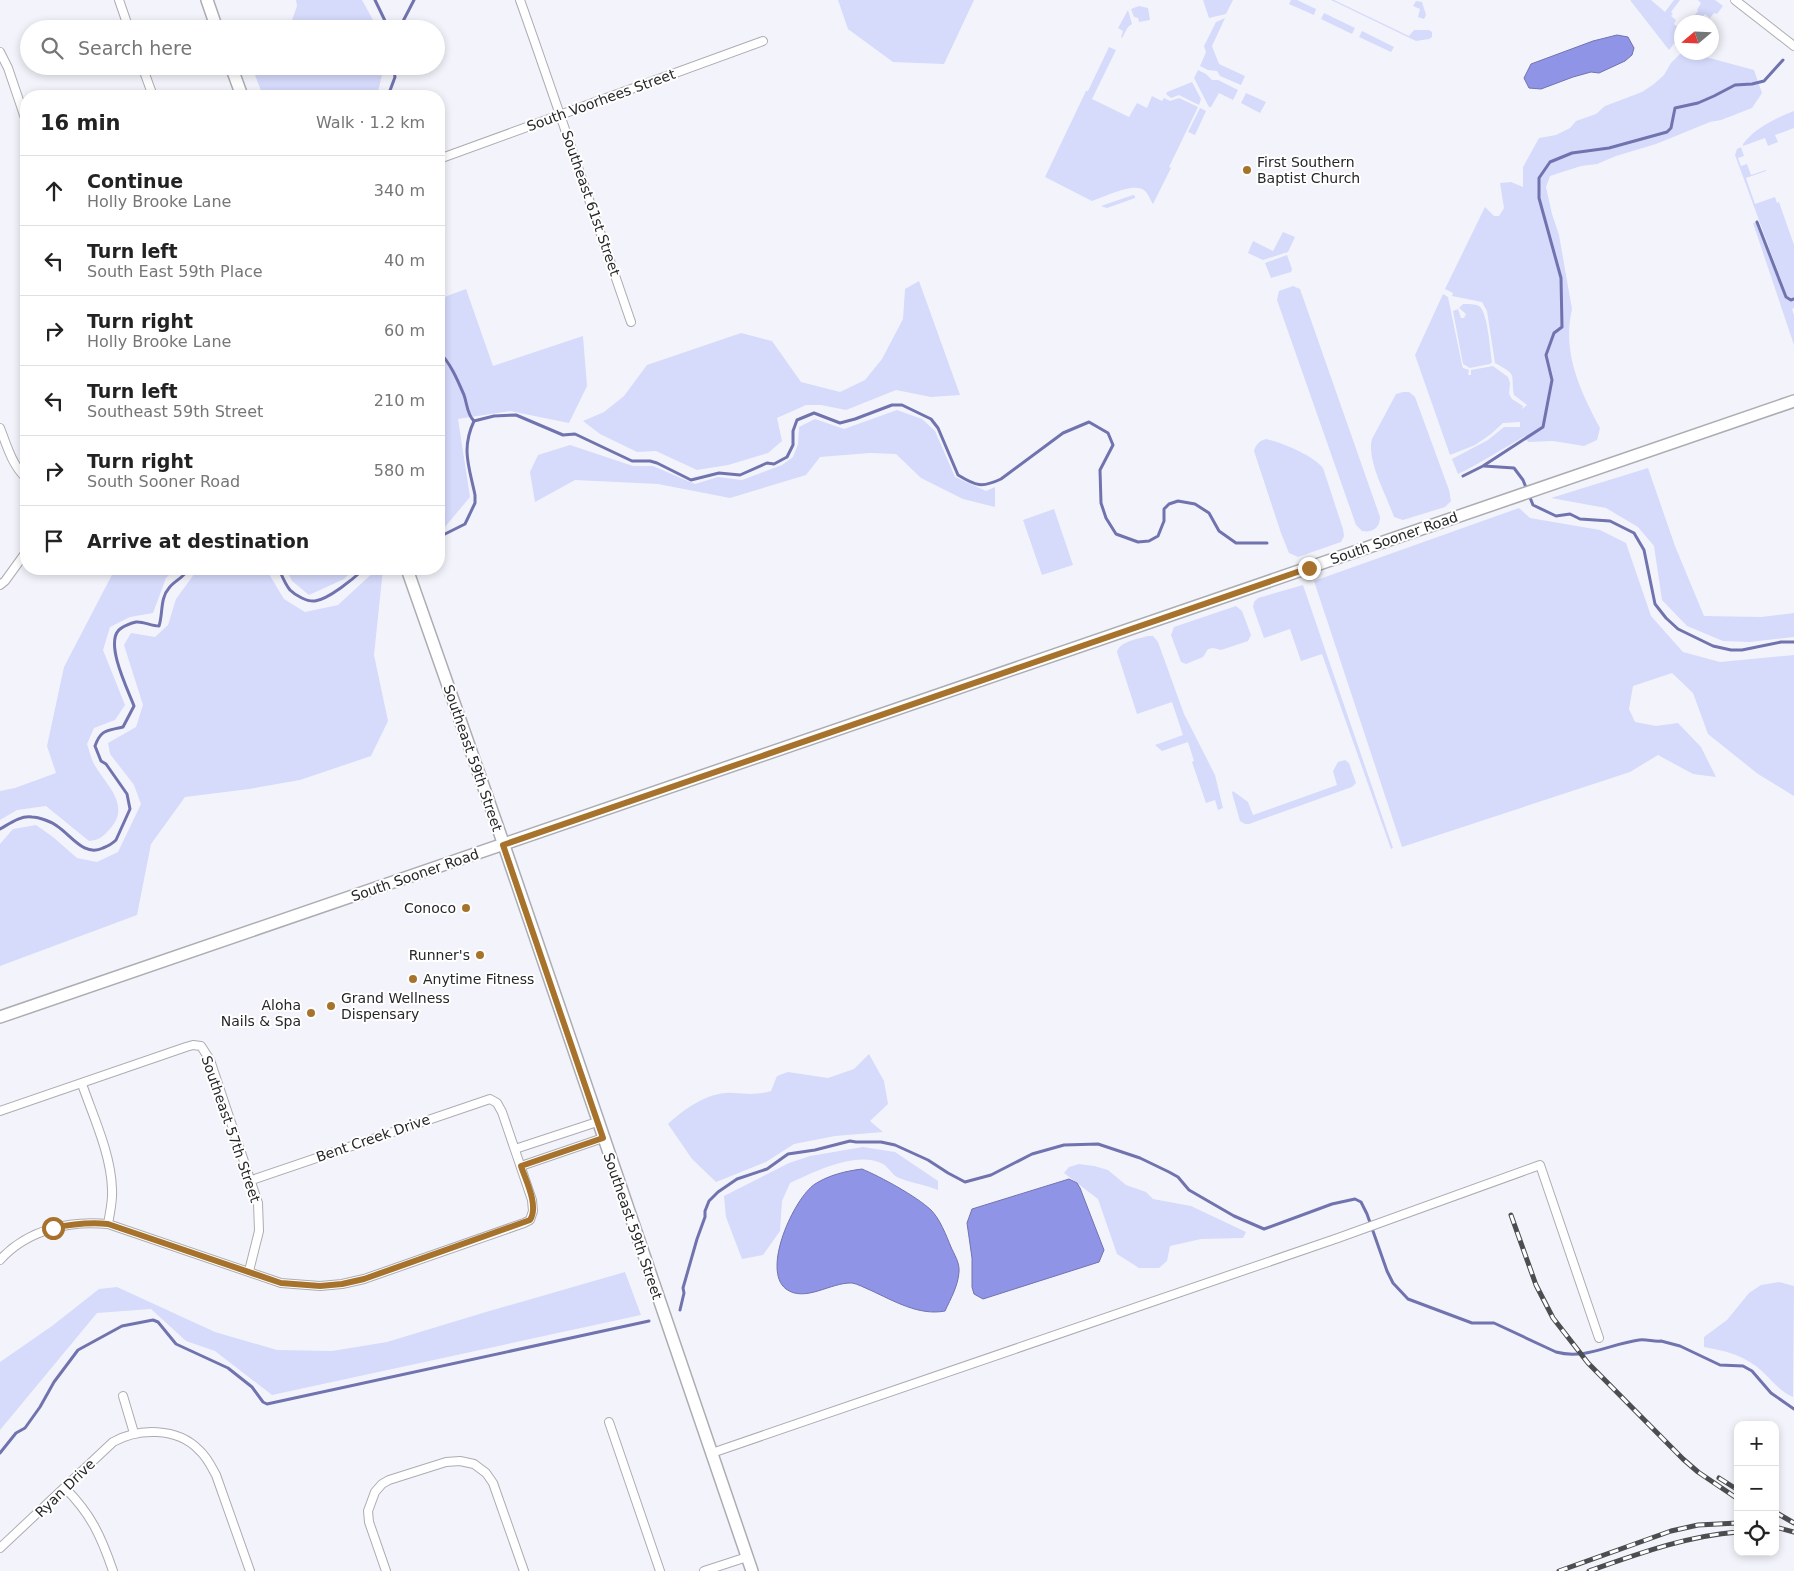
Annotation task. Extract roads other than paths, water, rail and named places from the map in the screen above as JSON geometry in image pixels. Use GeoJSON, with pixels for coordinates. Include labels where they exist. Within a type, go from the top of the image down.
{"type":"FeatureCollection","features":[{"type":"Feature","properties":{"kind":"main road"},"geometry":{"type":"LineString","coordinates":[[207,0],[215,20]]}},
{"type":"Feature","properties":{"kind":"main road"},"geometry":{"type":"LineString","coordinates":[[234,75],[240,90]]}},
{"type":"Feature","properties":{"kind":"main road","name":"South Sooner Road"},"geometry":{"type":"LineString","coordinates":[[0,1017],[1794,401]]}},
{"type":"Feature","properties":{"kind":"main road","name":"Southeast 59th Street"},"geometry":{"type":"LineString","coordinates":[[409,575],[752,1571]]}},
{"type":"Feature","properties":{"kind":"street"},"geometry":{"type":"LineString","coordinates":[[119,0],[126,20]]}},
{"type":"Feature","properties":{"kind":"street","name":"Southeast 61st Street"},"geometry":{"type":"LineString","coordinates":[[520,0],[561,114],[631,322]]}},
{"type":"Feature","properties":{"kind":"street"},"geometry":{"type":"LineString","coordinates":[[1735,0],[1794,46]]}},
{"type":"Feature","properties":{"kind":"street","name":"South Voorhees Street"},"geometry":{"type":"LineString","coordinates":[[445,157],[763,41]]}},
{"type":"Feature","properties":{"kind":"street"},"geometry":{"type":"LineString","coordinates":[[0,52],[8,68],[20,103]]}},
{"type":"Feature","properties":{"kind":"street"},"geometry":{"type":"LineString","coordinates":[[145,75],[151,90]]}},
{"type":"Feature","properties":{"kind":"street"},"geometry":{"type":"LineString","coordinates":[[0,428],[9,453],[20,472]]}},
{"type":"Feature","properties":{"kind":"street"},"geometry":{"type":"LineString","coordinates":[[0,586],[20,560]]}},
{"type":"Feature","properties":{"kind":"street","name":"Southeast 57th Street"},"geometry":{"type":"LineString","coordinates":[[82,1084],[186,1047],[193,1045],[201,1046],[210,1060],[252,1180],[258,1203],[259,1231],[249,1271]]}},
{"type":"Feature","properties":{"kind":"street"},"geometry":{"type":"LineString","coordinates":[[0,1111],[82,1084],[112,1178],[113,1192],[108,1224]]}},
{"type":"Feature","properties":{"kind":"street","name":"Bent Creek Drive"},"geometry":{"type":"LineString","coordinates":[[252,1180],[485,1100],[494,1100],[500,1106],[515,1149]]}},
{"type":"Feature","properties":{"kind":"street"},"geometry":{"type":"LineString","coordinates":[[0,1260],[18,1244],[43,1231],[73,1223],[93,1222],[108,1224],[281,1283],[320,1286],[364,1279],[530,1220],[533,1206],[515,1149],[597,1122]]}},
{"type":"Feature","properties":{"kind":"street"},"geometry":{"type":"LineString","coordinates":[[521,1166],[603,1138]]}},
{"type":"Feature","properties":{"kind":"street"},"geometry":{"type":"LineString","coordinates":[[712,1453],[1338,1238],[1540,1165],[1599,1338]]}},
{"type":"Feature","properties":{"kind":"street"},"geometry":{"type":"LineString","coordinates":[[123,1396],[134,1434]]}},
{"type":"Feature","properties":{"kind":"street"},"geometry":{"type":"LineString","coordinates":[[609,1422],[660,1571]]}},
{"type":"Feature","properties":{"kind":"street","name":"Ryan Drive"},"geometry":{"type":"LineString","coordinates":[[0,1548],[113,1442],[122,1437],[153,1431],[177,1436],[198,1448],[209,1461],[216,1475],[250,1571]]}},
{"type":"Feature","properties":{"kind":"street"},"geometry":{"type":"LineString","coordinates":[[386,1571],[369,1522],[368,1511],[374,1492],[389,1480],[446,1462],[460,1461],[474,1464],[486,1473],[494,1483],[524,1571]]}},
{"type":"Feature","properties":{"kind":"street"},"geometry":{"type":"LineString","coordinates":[[65,1488],[88,1514],[97,1530],[113,1571]]}},
{"type":"Feature","properties":{"kind":"street"},"geometry":{"type":"LineString","coordinates":[[704,1571],[747,1557]]}},
{"type":"Feature","properties":{"kind":"water"},"geometry":{"type":"Polygon","coordinates":[[[1617,35],[1628,37],[1634,48],[1632,55],[1625,61],[1599,73],[1591,72],[1541,89],[1529,88],[1524,78],[1531,64],[1593,41],[1617,35]]]}},
{"type":"Feature","properties":{"kind":"water"},"geometry":{"type":"Polygon","coordinates":[[[862,1169],[917,1199],[931,1210],[940,1222],[959,1265],[956,1287],[945,1311],[935,1312],[916,1309],[897,1303],[852,1283],[801,1294],[793,1293],[786,1289],[779,1280],[777,1267],[783,1235],[798,1204],[815,1184],[844,1172],[862,1169]]]}},
{"type":"Feature","properties":{"kind":"water"},"geometry":{"type":"Polygon","coordinates":[[[1069,1179],[1077,1183],[1080,1188],[1104,1250],[1099,1262],[983,1299],[974,1294],[972,1287],[972,1258],[967,1223],[972,1209],[1069,1179]]]}},
{"type":"Feature","properties":{"kind":"waterway"},"geometry":{"type":"LineString","coordinates":[[375,0],[385,20]]}},
{"type":"Feature","properties":{"kind":"waterway"},"geometry":{"type":"LineString","coordinates":[[404,20],[414,0]]}},
{"type":"Feature","properties":{"kind":"waterway"},"geometry":{"type":"LineString","coordinates":[[1463,476],[1483,466],[1543,427],[1552,380],[1546,355],[1554,333],[1562,327],[1561,278],[1539,198],[1539,178],[1550,162],[1572,153],[1609,148],[1667,132],[1671,128],[1675,108],[1698,103],[1735,85],[1764,81],[1783,60]]}},
{"type":"Feature","properties":{"kind":"waterway"},"geometry":{"type":"LineString","coordinates":[[390,90],[395,75]]}},
{"type":"Feature","properties":{"kind":"waterway"},"geometry":{"type":"LineString","coordinates":[[1757,222],[1786,297],[1791,300],[1794,299]]}},
{"type":"Feature","properties":{"kind":"waterway"},"geometry":{"type":"LineString","coordinates":[[445,359],[464,395],[470,416],[474,421]]}},
{"type":"Feature","properties":{"kind":"waterway"},"geometry":{"type":"LineString","coordinates":[[445,534],[465,524],[475,503],[467,458],[468,440],[474,421],[494,416],[516,415],[563,435],[575,434],[632,461],[657,463],[691,480],[719,473],[740,475],[767,463],[774,464],[787,457],[793,445],[793,431],[797,420],[814,413],[840,423],[892,405],[902,405],[931,419],[938,428],[958,475],[970,482],[984,485],[1001,479],[1063,433],[1089,422],[1108,433],[1113,445],[1100,470],[1101,503],[1106,518],[1116,534],[1138,542],[1149,541],[1158,536],[1164,521],[1164,509],[1169,504],[1178,501],[1195,504],[1209,513],[1219,531],[1236,543],[1267,543]]}},
{"type":"Feature","properties":{"kind":"waterway"},"geometry":{"type":"LineString","coordinates":[[1484,466],[1514,468],[1523,480],[1533,505],[1556,516],[1570,514],[1580,519],[1610,521],[1634,533],[1644,550],[1655,604],[1678,629],[1713,646],[1731,650],[1742,650],[1781,642],[1794,642]]}},
{"type":"Feature","properties":{"kind":"waterway"},"geometry":{"type":"LineString","coordinates":[[0,829],[19,819],[35,817],[55,824],[78,844],[90,850],[103,848],[116,840],[130,809],[127,794],[106,764],[101,761],[95,746],[102,734],[109,730],[123,727],[134,706],[119,668],[116,657],[115,638],[118,631],[126,625],[141,622],[159,626],[166,592],[171,585],[184,575]]}},
{"type":"Feature","properties":{"kind":"waterway"},"geometry":{"type":"LineString","coordinates":[[282,575],[290,590],[301,598],[312,601],[334,593],[357,575]]}},
{"type":"Feature","properties":{"kind":"waterway"},"geometry":{"type":"LineString","coordinates":[[680,1310],[684,1293],[683,1288],[709,1201],[718,1192],[737,1179],[767,1169],[788,1154],[815,1150],[850,1141],[881,1142],[895,1145],[928,1160],[965,1182],[991,1175],[1032,1154],[1064,1145],[1098,1144],[1140,1158],[1169,1172],[1178,1177],[1189,1190],[1234,1216],[1264,1229],[1332,1204],[1355,1199],[1361,1202],[1367,1214],[1393,1283],[1408,1299],[1472,1323],[1494,1323],[1556,1352],[1567,1354],[1587,1353],[1639,1340],[1661,1341],[1680,1346],[1720,1365],[1743,1366],[1752,1371],[1771,1393],[1794,1409]]}},
{"type":"Feature","properties":{"kind":"waterway"},"geometry":{"type":"LineString","coordinates":[[0,1453],[16,1433],[25,1428],[54,1382],[78,1350],[122,1326],[153,1320],[158,1322],[176,1344],[228,1368],[252,1387],[263,1402],[267,1404],[649,1321]]}},
{"type":"Feature","properties":{"kind":"railway"},"geometry":{"type":"LineString","coordinates":[[1511,1215],[1536,1285],[1553,1318],[1588,1363],[1683,1459],[1698,1472],[1734,1496]]}},
{"type":"Feature","properties":{"kind":"railway"},"geometry":{"type":"LineString","coordinates":[[1719,1478],[1734,1487]]}},
{"type":"Feature","properties":{"kind":"railway"},"geometry":{"type":"LineString","coordinates":[[1779,1514],[1794,1523]]}},
{"type":"Feature","properties":{"kind":"railway"},"geometry":{"type":"LineString","coordinates":[[1559,1571],[1671,1531],[1698,1525],[1734,1523]]}},
{"type":"Feature","properties":{"kind":"railway"},"geometry":{"type":"LineString","coordinates":[[1779,1528],[1794,1532]]}},
{"type":"Feature","properties":{"kind":"railway"},"geometry":{"type":"LineString","coordinates":[[1589,1571],[1644,1552],[1681,1542],[1700,1537],[1734,1532]]}},
{"type":"Feature","properties":{"kind":"place","name":"First Southern Baptist Church"},"geometry":{"type":"Point","coordinates":[1247,170]}},
{"type":"Feature","properties":{"kind":"place","name":"Conoco"},"geometry":{"type":"Point","coordinates":[466,908]}},
{"type":"Feature","properties":{"kind":"place","name":"Runner's"},"geometry":{"type":"Point","coordinates":[480,955]}},
{"type":"Feature","properties":{"kind":"place","name":"Anytime Fitness"},"geometry":{"type":"Point","coordinates":[413,979]}},
{"type":"Feature","properties":{"kind":"place","name":"Grand Wellness Dispensary"},"geometry":{"type":"Point","coordinates":[331,1006]}},
{"type":"Feature","properties":{"kind":"place","name":"Aloha Nails & Spa"},"geometry":{"type":"Point","coordinates":[311,1013]}}]}
